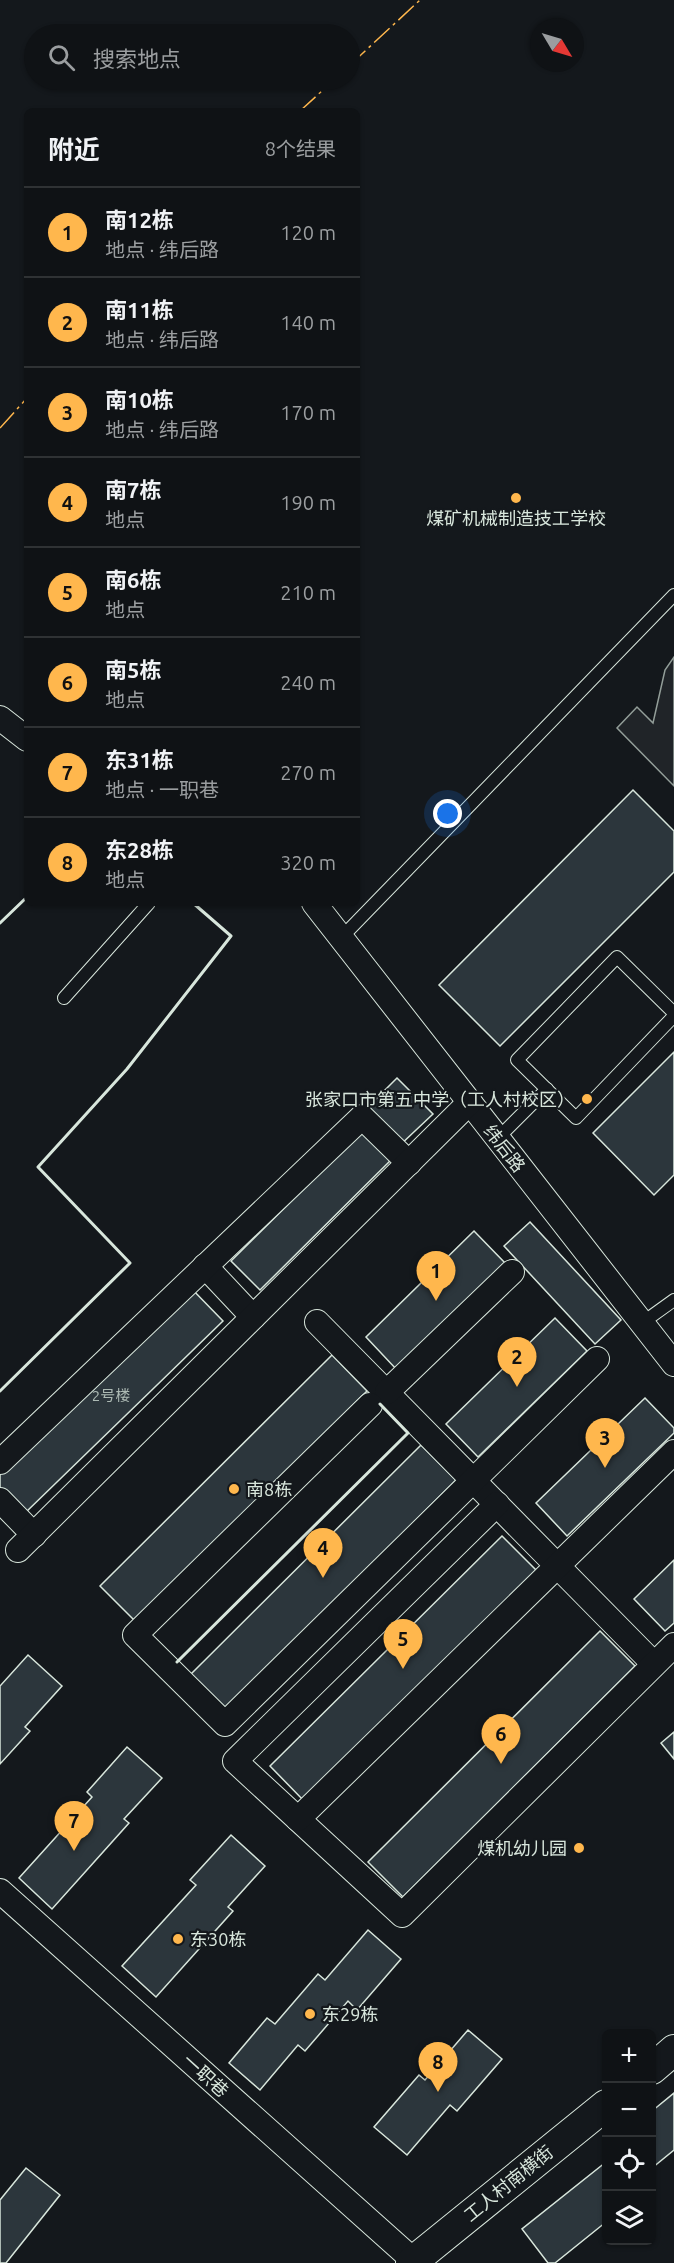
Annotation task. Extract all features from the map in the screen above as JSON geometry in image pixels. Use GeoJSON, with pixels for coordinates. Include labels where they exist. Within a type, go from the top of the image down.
{"type":"FeatureCollection","features":[{"type":"Feature","properties":{"kind":"street"},"geometry":{"type":"LineString","coordinates":[[0,718],[24,738]]}},
{"type":"Feature","properties":{"kind":"street","name":"纬后路"},"geometry":{"type":"LineString","coordinates":[[316,906],[674,1364]]}},
{"type":"Feature","properties":{"kind":"street"},"geometry":{"type":"LineString","coordinates":[[0,1500],[26,1543],[470,1102]]}},
{"type":"Feature","properties":{"kind":"street"},"geometry":{"type":"LineString","coordinates":[[0,1462],[362,1117],[409,1163]]}},
{"type":"Feature","properties":{"kind":"street"},"geometry":{"type":"LineString","coordinates":[[205,1266],[253,1317]]}},
{"type":"Feature","properties":{"kind":"street"},"geometry":{"type":"LineString","coordinates":[[512,1272],[378,1398],[135,1635],[225,1724],[597,1359]]}},
{"type":"Feature","properties":{"kind":"street"},"geometry":{"type":"LineString","coordinates":[[316,1322],[378,1398],[473,1479],[654,1665]]}},
{"type":"Feature","properties":{"kind":"street"},"geometry":{"type":"LineString","coordinates":[[298,1819],[674,1452]]}},
{"type":"Feature","properties":{"kind":"street"},"geometry":{"type":"LineString","coordinates":[[497,1504],[235,1761],[402,1915],[674,1645]]}},
{"type":"Feature","properties":{"kind":"street","name":"一职巷"},"geometry":{"type":"LineString","coordinates":[[0,1891],[412,2261]]}},
{"type":"Feature","properties":{"kind":"street"},"geometry":{"type":"LineString","coordinates":[[656,2064],[674,2050]]}},
{"type":"Feature","properties":{"kind":"street","name":"工人村南横街"},"geometry":{"type":"LineString","coordinates":[[412,2261],[602,2107]]}},
{"type":"Feature","properties":{"kind":"lane"},"geometry":{"type":"LineString","coordinates":[[342,937],[674,595]]}},
{"type":"Feature","properties":{"kind":"lane"},"geometry":{"type":"LineString","coordinates":[[64,998],[146,906]]}},
{"type":"Feature","properties":{"kind":"lane"},"geometry":{"type":"LineString","coordinates":[[617,957],[674,1014],[576,1118],[517,1060],[617,957]]}},
{"type":"Feature","properties":{"kind":"lane"},"geometry":{"type":"LineString","coordinates":[[498,1138],[547,1089]]}},
{"type":"Feature","properties":{"kind":"lane"},"geometry":{"type":"LineString","coordinates":[[642,1323],[674,1300]]}},
{"type":"Feature","properties":{"kind":"shaded area"},"geometry":{"type":"Polygon","coordinates":[[[674,657],[674,786],[617,728],[637,707],[653,723],[665,670],[674,657]]]}},
{"type":"Feature","properties":{"kind":"building"},"geometry":{"type":"Polygon","coordinates":[[[633,790],[674,831],[674,872],[500,1046],[439,985],[633,790]]]}},
{"type":"Feature","properties":{"kind":"building"},"geometry":{"type":"Polygon","coordinates":[[[674,1052],[674,1175],[654,1195],[593,1133],[674,1052]]]}},
{"type":"Feature","properties":{"kind":"building"},"geometry":{"type":"Polygon","coordinates":[[[397,1078],[433,1114],[398,1147],[363,1112],[397,1078]]]}},
{"type":"Feature","properties":{"kind":"building"},"geometry":{"type":"Polygon","coordinates":[[[366,1127],[395,1156],[260,1290],[231,1261],[366,1127]]]}},
{"type":"Feature","properties":{"kind":"building"},"geometry":{"type":"Polygon","coordinates":[[[530,1222],[621,1320],[595,1344],[504,1246],[530,1222]]]}},
{"type":"Feature","properties":{"kind":"building"},"geometry":{"type":"Polygon","coordinates":[[[474,1231],[506,1264],[397,1370],[366,1337],[474,1231]]]}},
{"type":"Feature","properties":{"kind":"building"},"geometry":{"type":"Polygon","coordinates":[[[188,1285],[223,1321],[24,1514],[0,1489],[0,1468],[188,1285]]]}},
{"type":"Feature","properties":{"kind":"building"},"geometry":{"type":"Polygon","coordinates":[[[555,1318],[587,1351],[478,1457],[446,1424],[555,1318]]]}},
{"type":"Feature","properties":{"kind":"building","name":"南8栋"},"geometry":{"type":"Polygon","coordinates":[[[332,1355],[367,1391],[135,1621],[100,1586],[332,1355]]]}},
{"type":"Feature","properties":{"kind":"building"},"geometry":{"type":"Polygon","coordinates":[[[645,1398],[674,1428],[674,1433],[567,1536],[536,1503],[645,1398]]]}},
{"type":"Feature","properties":{"kind":"building"},"geometry":{"type":"Polygon","coordinates":[[[421,1445],[456,1480],[224,1711],[189,1676],[421,1445]]]}},
{"type":"Feature","properties":{"kind":"building"},"geometry":{"type":"Polygon","coordinates":[[[502,1536],[537,1571],[305,1802],[270,1766],[502,1536]]]}},
{"type":"Feature","properties":{"kind":"building"},"geometry":{"type":"Polygon","coordinates":[[[674,1560],[674,1623],[665,1631],[634,1599],[674,1560]]]}},
{"type":"Feature","properties":{"kind":"building"},"geometry":{"type":"Polygon","coordinates":[[[600,1631],[635,1666],[403,1897],[368,1862],[600,1631]]]}},
{"type":"Feature","properties":{"kind":"building"},"geometry":{"type":"Polygon","coordinates":[[[28,1655],[62,1686],[25,1727],[30,1731],[0,1764],[0,1686],[28,1655]]]}},
{"type":"Feature","properties":{"kind":"building"},"geometry":{"type":"Polygon","coordinates":[[[674,1732],[674,1759],[661,1743],[674,1732]]]}},
{"type":"Feature","properties":{"kind":"building"},"geometry":{"type":"Polygon","coordinates":[[[127,1747],[162,1778],[124,1819],[129,1823],[52,1909],[19,1878],[92,1797],[87,1792],[127,1747]]]}},
{"type":"Feature","properties":{"kind":"building","name":"东30栋"},"geometry":{"type":"Polygon","coordinates":[[[231,1835],[265,1866],[228,1907],[233,1911],[156,1997],[122,1966],[196,1885],[190,1880],[231,1835]]]}},
{"type":"Feature","properties":{"kind":"building","name":"东29栋"},"geometry":{"type":"Polygon","coordinates":[[[368,1930],[401,1959],[357,2010],[348,2001],[305,2051],[298,2045],[260,2090],[229,2063],[267,2018],[275,2024],[318,1974],[325,1980],[368,1930]]]}},
{"type":"Feature","properties":{"kind":"building"},"geometry":{"type":"Polygon","coordinates":[[[468,2030],[502,2059],[457,2111],[450,2105],[407,2155],[374,2127],[419,2075],[425,2080],[468,2030]]]}},
{"type":"Feature","properties":{"kind":"building"},"geometry":{"type":"Polygon","coordinates":[[[674,2093],[674,2150],[656,2165],[656,2137],[656,2108],[674,2093]]]}},
{"type":"Feature","properties":{"kind":"building"},"geometry":{"type":"Polygon","coordinates":[[[602,2165],[602,2225],[555,2263],[548,2263],[522,2229],[602,2165]]]}},
{"type":"Feature","properties":{"kind":"building"},"geometry":{"type":"Polygon","coordinates":[[[26,2168],[60,2195],[6,2263],[0,2263],[0,2200],[26,2168]]]}},
{"type":"Feature","properties":{"kind":"wall"},"geometry":{"type":"LineString","coordinates":[[0,923],[24,900]]}},
{"type":"Feature","properties":{"kind":"wall"},"geometry":{"type":"LineString","coordinates":[[0,1391],[130,1263],[38,1167],[127,1069],[231,936],[196,906]]}},
{"type":"Feature","properties":{"kind":"wall"},"geometry":{"type":"LineString","coordinates":[[177,1662],[408,1433],[380,1404]]}},
{"type":"Feature","properties":{"kind":"power"},"geometry":{"type":"LineString","coordinates":[[360,56],[420,0]]}},
{"type":"Feature","properties":{"kind":"power"},"geometry":{"type":"LineString","coordinates":[[303,108],[323,90]]}},
{"type":"Feature","properties":{"kind":"power"},"geometry":{"type":"LineString","coordinates":[[0,428],[24,401]]}},
{"type":"Feature","properties":{"kind":"place","name":"煤矿机械制造技工学校"},"geometry":{"type":"Point","coordinates":[516,498]}},
{"type":"Feature","properties":{"kind":"place","name":"张家口市第五中学（工人村校区）"},"geometry":{"type":"Point","coordinates":[587,1099]}},
{"type":"Feature","properties":{"kind":"place","name":"南12栋"},"geometry":{"type":"Point","coordinates":[436,1301]}},
{"type":"Feature","properties":{"kind":"place","name":"南11栋"},"geometry":{"type":"Point","coordinates":[517,1387]}},
{"type":"Feature","properties":{"kind":"place","name":"南10栋"},"geometry":{"type":"Point","coordinates":[605,1468]}},
{"type":"Feature","properties":{"kind":"place","name":"南8栋"},"geometry":{"type":"Point","coordinates":[234,1489]}},
{"type":"Feature","properties":{"kind":"place","name":"南7栋"},"geometry":{"type":"Point","coordinates":[323,1578]}},
{"type":"Feature","properties":{"kind":"place","name":"南6栋"},"geometry":{"type":"Point","coordinates":[403,1669]}},
{"type":"Feature","properties":{"kind":"place","name":"南5栋"},"geometry":{"type":"Point","coordinates":[501,1764]}},
{"type":"Feature","properties":{"kind":"place","name":"煤机幼儿园"},"geometry":{"type":"Point","coordinates":[579,1848]}},
{"type":"Feature","properties":{"kind":"place","name":"东31栋"},"geometry":{"type":"Point","coordinates":[74,1851]}},
{"type":"Feature","properties":{"kind":"place","name":"东30栋"},"geometry":{"type":"Point","coordinates":[178,1939]}},
{"type":"Feature","properties":{"kind":"place","name":"东29栋"},"geometry":{"type":"Point","coordinates":[310,2014]}},
{"type":"Feature","properties":{"kind":"place","name":"东28栋"},"geometry":{"type":"Point","coordinates":[438,2092]}}]}
